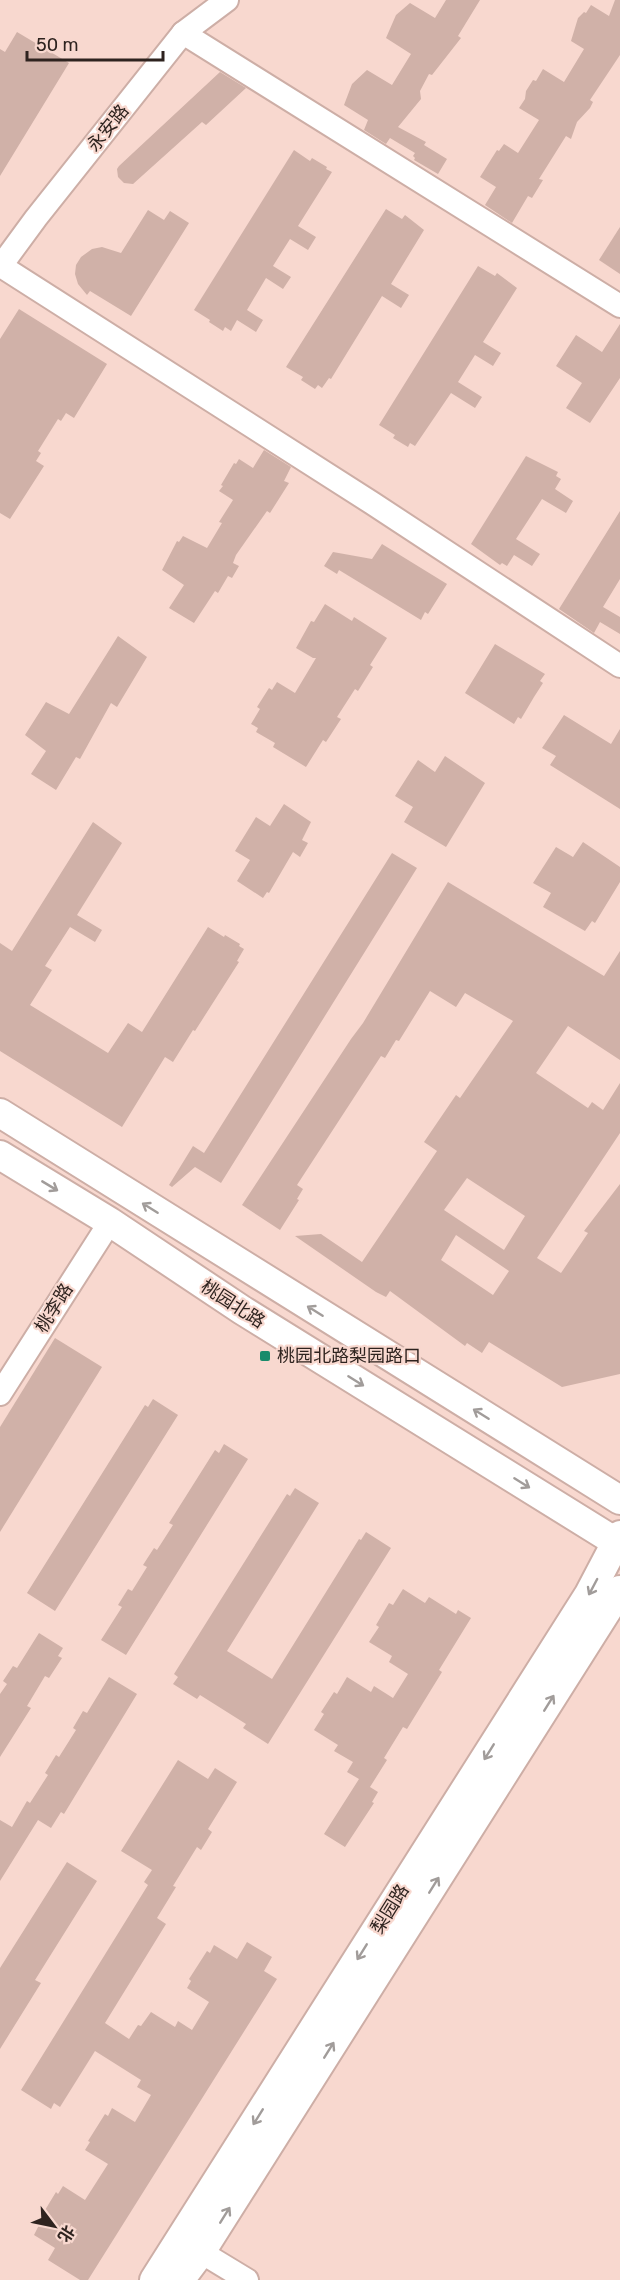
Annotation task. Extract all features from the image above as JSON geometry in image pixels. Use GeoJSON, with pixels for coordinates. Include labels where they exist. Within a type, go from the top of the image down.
{"type":"FeatureCollection","features":[{"type":"Feature","properties":{"kind":"main road","name":"桃园北路"},"geometry":{"type":"LineString","coordinates":[[0,1113],[620,1500]]}},
{"type":"Feature","properties":{"kind":"main road","name":"桃园北路"},"geometry":{"type":"LineString","coordinates":[[0,1155],[110,1222],[242,1310],[619,1541]]}},
{"type":"Feature","properties":{"kind":"main road","name":"梨园路"},"geometry":{"type":"LineString","coordinates":[[180,2280],[191,2245],[589,1594],[619,1541]]}},
{"type":"Feature","properties":{"kind":"main road","name":"梨园路"},"geometry":{"type":"LineString","coordinates":[[154,2280],[191,2245],[620,1590]]}},
{"type":"Feature","properties":{"kind":"street","name":"永安路"},"geometry":{"type":"LineString","coordinates":[[0,266],[183,33],[227,0]]}},
{"type":"Feature","properties":{"kind":"street"},"geometry":{"type":"LineString","coordinates":[[183,33],[620,306]]}},
{"type":"Feature","properties":{"kind":"street"},"geometry":{"type":"LineString","coordinates":[[0,266],[372,503],[620,666]]}},
{"type":"Feature","properties":{"kind":"street","name":"桃李路"},"geometry":{"type":"LineString","coordinates":[[0,1394],[110,1222]]}},
{"type":"Feature","properties":{"kind":"street"},"geometry":{"type":"LineString","coordinates":[[191,2245],[247,2280]]}},
{"type":"Feature","properties":{"kind":"building"},"geometry":{"type":"Polygon","coordinates":[[[446,0],[480,0],[458,36],[461,38],[432,75],[429,74],[420,91],[421,99],[398,127],[426,142],[424,145],[447,159],[438,174],[414,160],[415,153],[390,138],[386,144],[364,130],[368,120],[344,105],[352,84],[367,70],[392,85],[411,54],[386,38],[396,15],[410,3],[435,18],[446,0]]]}},
{"type":"Feature","properties":{"kind":"building"},"geometry":{"type":"Polygon","coordinates":[[[615,0],[620,0],[620,55],[590,100],[593,102],[590,108],[577,122],[571,139],[566,136],[539,179],[543,180],[532,198],[528,196],[512,223],[485,205],[496,187],[480,177],[497,150],[499,151],[504,144],[518,153],[539,120],[519,108],[533,80],[536,81],[543,69],[564,82],[584,49],[571,41],[578,18],[584,12],[586,13],[591,5],[609,16],[615,0]]]}},
{"type":"Feature","properties":{"kind":"building"},"geometry":{"type":"Polygon","coordinates":[[[17,32],[69,63],[0,176],[0,49],[5,52],[17,32]]]}},
{"type":"Feature","properties":{"kind":"building"},"geometry":{"type":"Polygon","coordinates":[[[220,72],[246,88],[206,125],[202,122],[133,184],[124,183],[118,177],[119,166],[220,72]]]}},
{"type":"Feature","properties":{"kind":"building"},"geometry":{"type":"Polygon","coordinates":[[[294,150],[310,161],[312,158],[332,172],[298,226],[316,237],[308,250],[290,239],[273,266],[291,277],[283,289],[266,278],[247,310],[263,320],[256,332],[237,320],[231,331],[225,327],[223,331],[194,310],[294,150]]]}},
{"type":"Feature","properties":{"kind":"building"},"geometry":{"type":"Polygon","coordinates":[[[386,209],[402,219],[405,215],[424,230],[391,284],[409,295],[401,308],[382,296],[331,379],[329,378],[322,388],[318,385],[315,389],[301,380],[303,377],[286,367],[386,209]]]}},
{"type":"Feature","properties":{"kind":"building"},"geometry":{"type":"Polygon","coordinates":[[[148,210],[164,220],[170,211],[189,223],[131,316],[90,291],[87,295],[78,284],[75,274],[76,265],[81,257],[92,249],[102,247],[121,253],[148,210]]]}},
{"type":"Feature","properties":{"kind":"building"},"geometry":{"type":"Polygon","coordinates":[[[620,227],[620,274],[599,260],[620,227]]]}},
{"type":"Feature","properties":{"kind":"building"},"geometry":{"type":"Polygon","coordinates":[[[478,266],[495,276],[497,273],[517,288],[483,342],[501,353],[493,366],[475,355],[458,382],[482,397],[475,408],[451,393],[415,446],[410,443],[408,447],[393,438],[395,435],[379,425],[478,266]]]}},
{"type":"Feature","properties":{"kind":"building"},"geometry":{"type":"Polygon","coordinates":[[[19,309],[107,364],[74,418],[66,413],[61,421],[58,419],[38,451],[41,453],[36,461],[44,466],[10,519],[0,513],[0,339],[19,309]]]}},
{"type":"Feature","properties":{"kind":"building"},"geometry":{"type":"Polygon","coordinates":[[[620,324],[620,378],[590,423],[566,408],[582,383],[556,366],[576,335],[602,352],[620,324]]]}},
{"type":"Feature","properties":{"kind":"building"},"geometry":{"type":"Polygon","coordinates":[[[264,450],[291,467],[284,481],[289,483],[270,513],[267,511],[236,555],[233,563],[239,566],[232,578],[228,576],[218,593],[215,591],[194,623],[169,608],[184,585],[162,570],[177,541],[179,542],[183,536],[207,548],[222,523],[219,522],[233,500],[219,491],[223,486],[221,485],[234,463],[236,464],[239,459],[253,468],[264,450]]]}},
{"type":"Feature","properties":{"kind":"building"},"geometry":{"type":"Polygon","coordinates":[[[526,456],[558,472],[556,476],[561,479],[555,489],[573,501],[566,513],[542,499],[516,539],[540,554],[532,566],[514,555],[507,566],[502,563],[500,565],[471,544],[526,456]]]}},
{"type":"Feature","properties":{"kind":"building"},"geometry":{"type":"Polygon","coordinates":[[[620,511],[620,579],[603,607],[620,617],[620,634],[600,622],[594,633],[559,609],[620,511]]]}},
{"type":"Feature","properties":{"kind":"building"},"geometry":{"type":"Polygon","coordinates":[[[382,544],[447,584],[428,614],[425,612],[421,620],[339,570],[337,574],[324,566],[333,552],[372,559],[382,544]]]}},
{"type":"Feature","properties":{"kind":"building"},"geometry":{"type":"Polygon","coordinates":[[[325,604],[352,621],[354,617],[387,638],[370,665],[373,667],[358,691],[355,689],[337,717],[341,719],[326,742],[323,740],[306,767],[273,747],[275,743],[256,732],[258,728],[251,724],[260,709],[257,707],[269,688],[272,690],[277,682],[295,693],[316,658],[296,648],[311,621],[314,622],[325,604]]]}},
{"type":"Feature","properties":{"kind":"building"},"geometry":{"type":"Polygon","coordinates":[[[118,636],[147,657],[117,707],[111,703],[80,759],[76,757],[56,790],[31,774],[46,751],[25,735],[46,702],[69,714],[118,636]]]}},
{"type":"Feature","properties":{"kind":"building"},"geometry":{"type":"Polygon","coordinates":[[[495,644],[545,674],[540,681],[543,683],[521,719],[518,717],[514,724],[465,693],[495,644]]]}},
{"type":"Feature","properties":{"kind":"building"},"geometry":{"type":"Polygon","coordinates":[[[564,715],[611,744],[620,729],[620,809],[550,765],[556,756],[542,748],[564,715]]]}},
{"type":"Feature","properties":{"kind":"building"},"geometry":{"type":"Polygon","coordinates":[[[445,756],[485,783],[446,847],[404,822],[413,807],[395,796],[418,760],[435,772],[445,756]]]}},
{"type":"Feature","properties":{"kind":"building"},"geometry":{"type":"Polygon","coordinates":[[[284,804],[311,822],[302,840],[308,843],[300,857],[293,852],[269,893],[267,892],[263,898],[237,881],[250,860],[235,851],[256,817],[270,826],[284,804]]]}},
{"type":"Feature","properties":{"kind":"building"},"geometry":{"type":"Polygon","coordinates":[[[93,822],[122,843],[77,915],[102,930],[95,942],[70,927],[45,966],[52,970],[30,1005],[108,1053],[128,1023],[142,1032],[208,927],[240,944],[239,946],[244,949],[237,961],[239,962],[195,1031],[193,1030],[173,1062],[165,1057],[122,1127],[0,1051],[0,943],[12,951],[93,822]]]}},
{"type":"Feature","properties":{"kind":"building"},"geometry":{"type":"Polygon","coordinates":[[[583,842],[620,867],[620,882],[595,923],[592,921],[585,931],[543,907],[551,893],[533,883],[556,847],[573,857],[583,842]]]}},
{"type":"Feature","properties":{"kind":"building"},"geometry":{"type":"Polygon","coordinates":[[[392,853],[417,868],[221,1183],[195,1167],[172,1187],[169,1185],[193,1146],[204,1153],[392,853]]]}},
{"type":"Feature","properties":{"kind":"building"},"geometry":{"type":"Polygon","coordinates":[[[448,882],[604,976],[620,951],[620,1060],[568,1026],[536,1073],[588,1108],[592,1102],[603,1110],[620,1083],[620,1133],[537,1258],[561,1273],[588,1233],[584,1231],[620,1184],[620,1374],[562,1387],[489,1342],[482,1353],[467,1343],[465,1346],[390,1291],[386,1297],[376,1292],[295,1236],[321,1234],[362,1262],[437,1151],[424,1142],[456,1095],[460,1098],[513,1021],[465,993],[456,1007],[430,991],[399,1041],[396,1040],[385,1058],[381,1056],[297,1185],[303,1189],[297,1199],[299,1200],[280,1230],[242,1205],[363,1023],[448,882]],[[467,1178],[444,1210],[504,1250],[525,1216],[467,1178]],[[456,1235],[441,1260],[493,1295],[509,1271],[456,1235]]]}},
{"type":"Feature","properties":{"kind":"building"},"geometry":{"type":"Polygon","coordinates":[[[55,1338],[102,1367],[0,1532],[0,1427],[55,1338]]]}},
{"type":"Feature","properties":{"kind":"building"},"geometry":{"type":"Polygon","coordinates":[[[153,1399],[178,1415],[55,1611],[27,1593],[145,1405],[148,1407],[153,1399]]]}},
{"type":"Feature","properties":{"kind":"building"},"geometry":{"type":"Polygon","coordinates":[[[224,1444],[248,1459],[126,1655],[101,1640],[122,1607],[118,1605],[128,1589],[132,1591],[147,1567],[143,1565],[154,1548],[157,1550],[173,1525],[169,1523],[215,1450],[219,1453],[224,1444]]]}},
{"type":"Feature","properties":{"kind":"building"},"geometry":{"type":"Polygon","coordinates":[[[295,1488],[319,1503],[227,1651],[272,1679],[359,1539],[361,1540],[366,1532],[391,1548],[268,1744],[243,1728],[246,1724],[200,1695],[197,1699],[173,1684],[178,1677],[174,1674],[287,1494],[290,1496],[295,1488]]]}},
{"type":"Feature","properties":{"kind":"building"},"geometry":{"type":"Polygon","coordinates":[[[403,1589],[425,1603],[429,1597],[456,1614],[458,1610],[471,1618],[439,1670],[442,1672],[407,1729],[403,1727],[384,1758],[387,1760],[370,1787],[378,1792],[372,1802],[374,1803],[345,1847],[324,1834],[359,1779],[347,1772],[353,1762],[334,1751],[338,1745],[314,1730],[324,1714],[321,1712],[334,1692],[337,1694],[347,1677],[371,1692],[374,1686],[393,1698],[408,1674],[389,1662],[392,1656],[369,1642],[379,1627],[376,1625],[389,1603],[393,1605],[403,1589]]]}},
{"type":"Feature","properties":{"kind":"building"},"geometry":{"type":"Polygon","coordinates":[[[39,1633],[63,1648],[58,1656],[62,1658],[49,1678],[45,1676],[27,1706],[31,1708],[0,1757],[0,1694],[7,1684],[3,1681],[13,1666],[17,1668],[39,1633]]]}},
{"type":"Feature","properties":{"kind":"building"},"geometry":{"type":"Polygon","coordinates":[[[109,1677],[137,1694],[64,1814],[61,1812],[51,1828],[38,1820],[0,1881],[0,1820],[12,1827],[27,1801],[30,1803],[48,1775],[45,1773],[56,1755],[59,1757],[76,1730],[73,1728],[83,1711],[87,1713],[109,1677]]]}},
{"type":"Feature","properties":{"kind":"building"},"geometry":{"type":"Polygon","coordinates":[[[178,1760],[208,1779],[215,1768],[237,1782],[208,1829],[212,1832],[201,1850],[197,1847],[173,1886],[176,1887],[157,1918],[166,1924],[105,2023],[129,2039],[138,2025],[141,2026],[151,2012],[175,2027],[178,2021],[192,2030],[209,2002],[187,1988],[191,1981],[189,1979],[207,1951],[210,1953],[214,1945],[237,1959],[247,1942],[272,1957],[264,1971],[277,1979],[88,2280],[80,2280],[48,2260],[55,2248],[34,2235],[41,2221],[39,2220],[56,2192],[58,2194],[63,2186],[85,2200],[108,2164],[85,2150],[105,2114],[108,2116],[112,2108],[135,2122],[151,2095],[137,2087],[141,2080],[95,2051],[60,2107],[54,2103],[51,2109],[21,2090],[148,1885],[144,1882],[152,1870],[121,1851],[178,1760]]]}},
{"type":"Feature","properties":{"kind":"building"},"geometry":{"type":"Polygon","coordinates":[[[67,1862],[97,1881],[35,1980],[41,1983],[0,2049],[0,1968],[67,1862]]]}},
{"type":"Feature","properties":{"kind":"place","name":"桃园北路梨园路口"},"geometry":{"type":"Point","coordinates":[265,1356]}}]}
